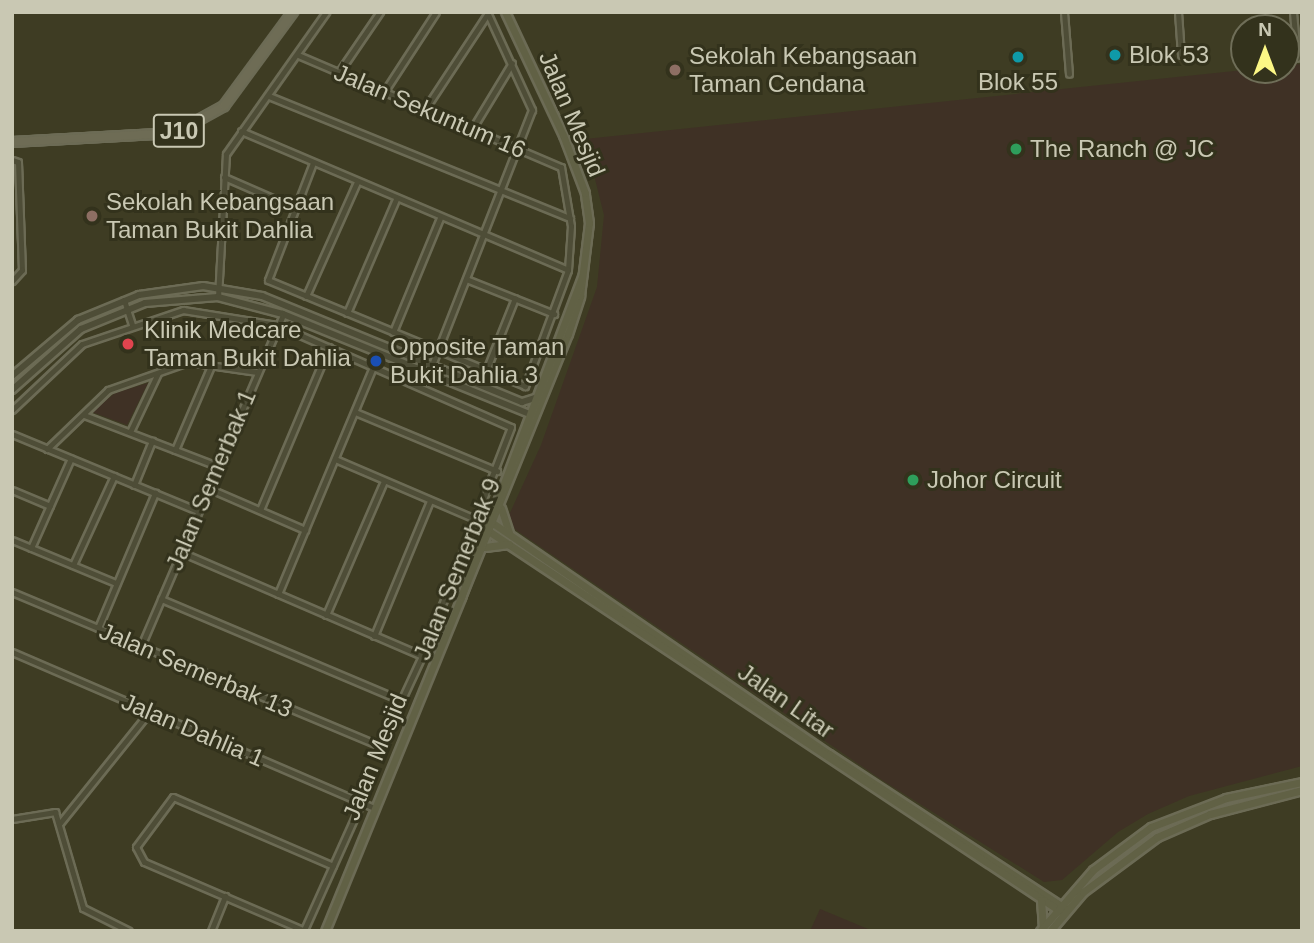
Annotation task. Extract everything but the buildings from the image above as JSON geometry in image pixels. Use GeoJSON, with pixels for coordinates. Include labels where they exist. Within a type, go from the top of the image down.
{"type":"FeatureCollection","features":[{"type":"Feature","properties":{"kind":"main road","name":"J10"},"geometry":{"type":"LineString","coordinates":[[12,142],[175,133],[224,106],[293,12]]}},
{"type":"Feature","properties":{"kind":"main road","name":"Jalan Mesjid"},"geometry":{"type":"LineString","coordinates":[[491,521],[500,507],[568,334],[582,277],[589,223],[585,193],[563,135],[507,14]]}},
{"type":"Feature","properties":{"kind":"main road","name":"Jalan Mesjid"},"geometry":{"type":"LineString","coordinates":[[325,931],[491,521],[582,277]]}},
{"type":"Feature","properties":{"kind":"main road"},"geometry":{"type":"LineString","coordinates":[[500,507],[509,533]]}},
{"type":"Feature","properties":{"kind":"main road","name":"Jalan Litar"},"geometry":{"type":"LineString","coordinates":[[491,521],[828,754],[1061,909]]}},
{"type":"Feature","properties":{"kind":"main road","name":"Jalan Mesjid"},"geometry":{"type":"LineString","coordinates":[[461,597],[485,547],[487,530]]}},
{"type":"Feature","properties":{"kind":"main road","name":"Jalan Litar"},"geometry":{"type":"LineString","coordinates":[[487,530],[890,802],[1043,896]]}},
{"type":"Feature","properties":{"kind":"main road"},"geometry":{"type":"LineString","coordinates":[[485,547],[509,544]]}},
{"type":"Feature","properties":{"kind":"main road"},"geometry":{"type":"LineString","coordinates":[[1044,929],[1061,909],[1124,858],[1157,836],[1210,814],[1299,787]]}},
{"type":"Feature","properties":{"kind":"main road"},"geometry":{"type":"LineString","coordinates":[[1061,909],[1070,891],[1116,850],[1151,827],[1226,798],[1299,787]]}},
{"type":"Feature","properties":{"kind":"main road"},"geometry":{"type":"LineString","coordinates":[[1044,929],[1043,896],[1070,891]]}},
{"type":"Feature","properties":{"kind":"street"},"geometry":{"type":"LineString","coordinates":[[218,297],[226,154],[326,12]]}},
{"type":"Feature","properties":{"kind":"street"},"geometry":{"type":"LineString","coordinates":[[339,72],[380,12]]}},
{"type":"Feature","properties":{"kind":"street"},"geometry":{"type":"LineString","coordinates":[[384,92],[436,12]]}},
{"type":"Feature","properties":{"kind":"street"},"geometry":{"type":"LineString","coordinates":[[1064,12],[1069,74]]}},
{"type":"Feature","properties":{"kind":"street"},"geometry":{"type":"LineString","coordinates":[[1178,12],[1181,55]]}},
{"type":"Feature","properties":{"kind":"street"},"geometry":{"type":"LineString","coordinates":[[432,365],[531,106],[488,13]]}},
{"type":"Feature","properties":{"kind":"street"},"geometry":{"type":"LineString","coordinates":[[425,109],[488,13]]}},
{"type":"Feature","properties":{"kind":"street","name":"Jalan Sekuntum 16"},"geometry":{"type":"LineString","coordinates":[[298,55],[561,167],[570,218]]}},
{"type":"Feature","properties":{"kind":"street"},"geometry":{"type":"LineString","coordinates":[[472,129],[512,63]]}},
{"type":"Feature","properties":{"kind":"street"},"geometry":{"type":"LineString","coordinates":[[269,96],[570,218],[568,270],[554,314],[525,386],[268,280],[270,267],[313,163]]}},
{"type":"Feature","properties":{"kind":"street"},"geometry":{"type":"LineString","coordinates":[[242,131],[481,237],[568,270]]}},
{"type":"Feature","properties":{"kind":"street"},"geometry":{"type":"LineString","coordinates":[[12,160],[18,162],[22,272],[12,281]]}},
{"type":"Feature","properties":{"kind":"street"},"geometry":{"type":"LineString","coordinates":[[224,177],[295,208]]}},
{"type":"Feature","properties":{"kind":"street"},"geometry":{"type":"LineString","coordinates":[[306,296],[357,182]]}},
{"type":"Feature","properties":{"kind":"street"},"geometry":{"type":"LineString","coordinates":[[348,313],[396,199]]}},
{"type":"Feature","properties":{"kind":"street"},"geometry":{"type":"LineString","coordinates":[[393,332],[440,218]]}},
{"type":"Feature","properties":{"kind":"street"},"geometry":{"type":"LineString","coordinates":[[12,228],[20,228]]}},
{"type":"Feature","properties":{"kind":"street"},"geometry":{"type":"LineString","coordinates":[[466,279],[554,314]]}},
{"type":"Feature","properties":{"kind":"street"},"geometry":{"type":"LineString","coordinates":[[12,376],[65,327],[124,300],[183,286],[219,287],[294,307],[526,403],[535,398]]}},
{"type":"Feature","properties":{"kind":"street"},"geometry":{"type":"LineString","coordinates":[[12,390],[71,335],[127,310],[175,298],[218,297],[283,314],[510,410],[528,416],[538,414]]}},
{"type":"Feature","properties":{"kind":"street"},"geometry":{"type":"LineString","coordinates":[[487,368],[515,298]]}},
{"type":"Feature","properties":{"kind":"street"},"geometry":{"type":"LineString","coordinates":[[124,300],[132,325]]}},
{"type":"Feature","properties":{"kind":"street"},"geometry":{"type":"LineString","coordinates":[[12,410],[82,344],[183,310],[277,325],[373,367],[278,594]]}},
{"type":"Feature","properties":{"kind":"street","name":"Jalan Semerbak 1"},"geometry":{"type":"LineString","coordinates":[[141,646],[283,314]]}},
{"type":"Feature","properties":{"kind":"street"},"geometry":{"type":"LineString","coordinates":[[260,510],[329,348]]}},
{"type":"Feature","properties":{"kind":"street"},"geometry":{"type":"LineString","coordinates":[[47,449],[108,390],[188,362],[257,372]]}},
{"type":"Feature","properties":{"kind":"street"},"geometry":{"type":"LineString","coordinates":[[175,450],[211,366]]}},
{"type":"Feature","properties":{"kind":"street","name":"Jalan Semerbak 9"},"geometry":{"type":"LineString","coordinates":[[373,367],[511,427],[497,471],[422,656],[380,746]]}},
{"type":"Feature","properties":{"kind":"street"},"geometry":{"type":"LineString","coordinates":[[131,432],[158,373]]}},
{"type":"Feature","properties":{"kind":"street"},"geometry":{"type":"LineString","coordinates":[[510,410],[517,406],[515,398]]}},
{"type":"Feature","properties":{"kind":"street"},"geometry":{"type":"LineString","coordinates":[[355,412],[497,471]]}},
{"type":"Feature","properties":{"kind":"street"},"geometry":{"type":"LineString","coordinates":[[84,415],[218,466]]}},
{"type":"Feature","properties":{"kind":"street"},"geometry":{"type":"LineString","coordinates":[[12,434],[198,511]]}},
{"type":"Feature","properties":{"kind":"street"},"geometry":{"type":"LineString","coordinates":[[134,485],[152,440]]}},
{"type":"Feature","properties":{"kind":"street"},"geometry":{"type":"LineString","coordinates":[[31,548],[71,458]]}},
{"type":"Feature","properties":{"kind":"street"},"geometry":{"type":"LineString","coordinates":[[335,459],[477,520]]}},
{"type":"Feature","properties":{"kind":"street"},"geometry":{"type":"LineString","coordinates":[[73,565],[114,476]]}},
{"type":"Feature","properties":{"kind":"street"},"geometry":{"type":"LineString","coordinates":[[326,615],[384,481]]}},
{"type":"Feature","properties":{"kind":"street"},"geometry":{"type":"LineString","coordinates":[[208,488],[306,530]]}},
{"type":"Feature","properties":{"kind":"street"},"geometry":{"type":"LineString","coordinates":[[12,489],[50,506]]}},
{"type":"Feature","properties":{"kind":"street"},"geometry":{"type":"LineString","coordinates":[[98,628],[155,493]]}},
{"type":"Feature","properties":{"kind":"street"},"geometry":{"type":"LineString","coordinates":[[373,636],[430,500]]}},
{"type":"Feature","properties":{"kind":"street"},"geometry":{"type":"LineString","coordinates":[[12,540],[117,583]]}},
{"type":"Feature","properties":{"kind":"street"},"geometry":{"type":"LineString","coordinates":[[181,552],[422,656]]}},
{"type":"Feature","properties":{"kind":"street","name":"Jalan Semerbak 13"},"geometry":{"type":"LineString","coordinates":[[12,592],[380,746]]}},
{"type":"Feature","properties":{"kind":"street"},"geometry":{"type":"LineString","coordinates":[[161,599],[402,701]]}},
{"type":"Feature","properties":{"kind":"street","name":"Jalan Dahlia 1"},"geometry":{"type":"LineString","coordinates":[[12,652],[375,808]]}},
{"type":"Feature","properties":{"kind":"street"},"geometry":{"type":"LineString","coordinates":[[60,823],[150,711]]}},
{"type":"Feature","properties":{"kind":"street"},"geometry":{"type":"LineString","coordinates":[[333,866],[169,798],[137,845],[138,855],[144,862],[305,931],[362,803]]}},
{"type":"Feature","properties":{"kind":"street"},"geometry":{"type":"LineString","coordinates":[[12,819],[51,810],[60,823],[83,908],[129,931]]}},
{"type":"Feature","properties":{"kind":"street"},"geometry":{"type":"LineString","coordinates":[[211,931],[225,896]]}},
{"type":"Feature","properties":{"kind":"shaded area","name":"Johor Circuit"},"geometry":{"type":"Polygon","coordinates":[[[1300,64],[1302,766],[1189,796],[1148,814],[1118,832],[1062,880],[1044,882],[882,780],[513,528],[509,515],[541,445],[597,287],[604,215],[585,139],[1230,71],[1230,84],[1300,84],[1300,64]]]}},
{"type":"Feature","properties":{"kind":"shaded area"},"geometry":{"type":"Polygon","coordinates":[[[148,383],[127,425],[92,412],[115,393],[148,383]]]}},
{"type":"Feature","properties":{"kind":"shaded area"},"geometry":{"type":"Polygon","coordinates":[[[820,909],[873,931],[810,931],[820,909]]]}},
{"type":"Feature","properties":{"kind":"place","name":"Blok 53"},"geometry":{"type":"Point","coordinates":[1115,55]}},
{"type":"Feature","properties":{"kind":"place","name":"Blok 55"},"geometry":{"type":"Point","coordinates":[1018,57]}},
{"type":"Feature","properties":{"kind":"place","name":"Sekolah Kebangsaan Taman Cendana"},"geometry":{"type":"Point","coordinates":[675,70]}},
{"type":"Feature","properties":{"kind":"place","name":"The Ranch @ JC"},"geometry":{"type":"Point","coordinates":[1016,149]}},
{"type":"Feature","properties":{"kind":"place","name":"Sekolah Kebangsaan Taman Bukit Dahlia"},"geometry":{"type":"Point","coordinates":[92,216]}},
{"type":"Feature","properties":{"kind":"place","name":"Klinik Medcare Taman Bukit Dahlia"},"geometry":{"type":"Point","coordinates":[128,344]}},
{"type":"Feature","properties":{"kind":"place","name":"Opposite Taman Bukit Dahlia 3"},"geometry":{"type":"Point","coordinates":[376,361]}},
{"type":"Feature","properties":{"kind":"place","name":"Johor Circuit"},"geometry":{"type":"Point","coordinates":[913,480]}}]}
